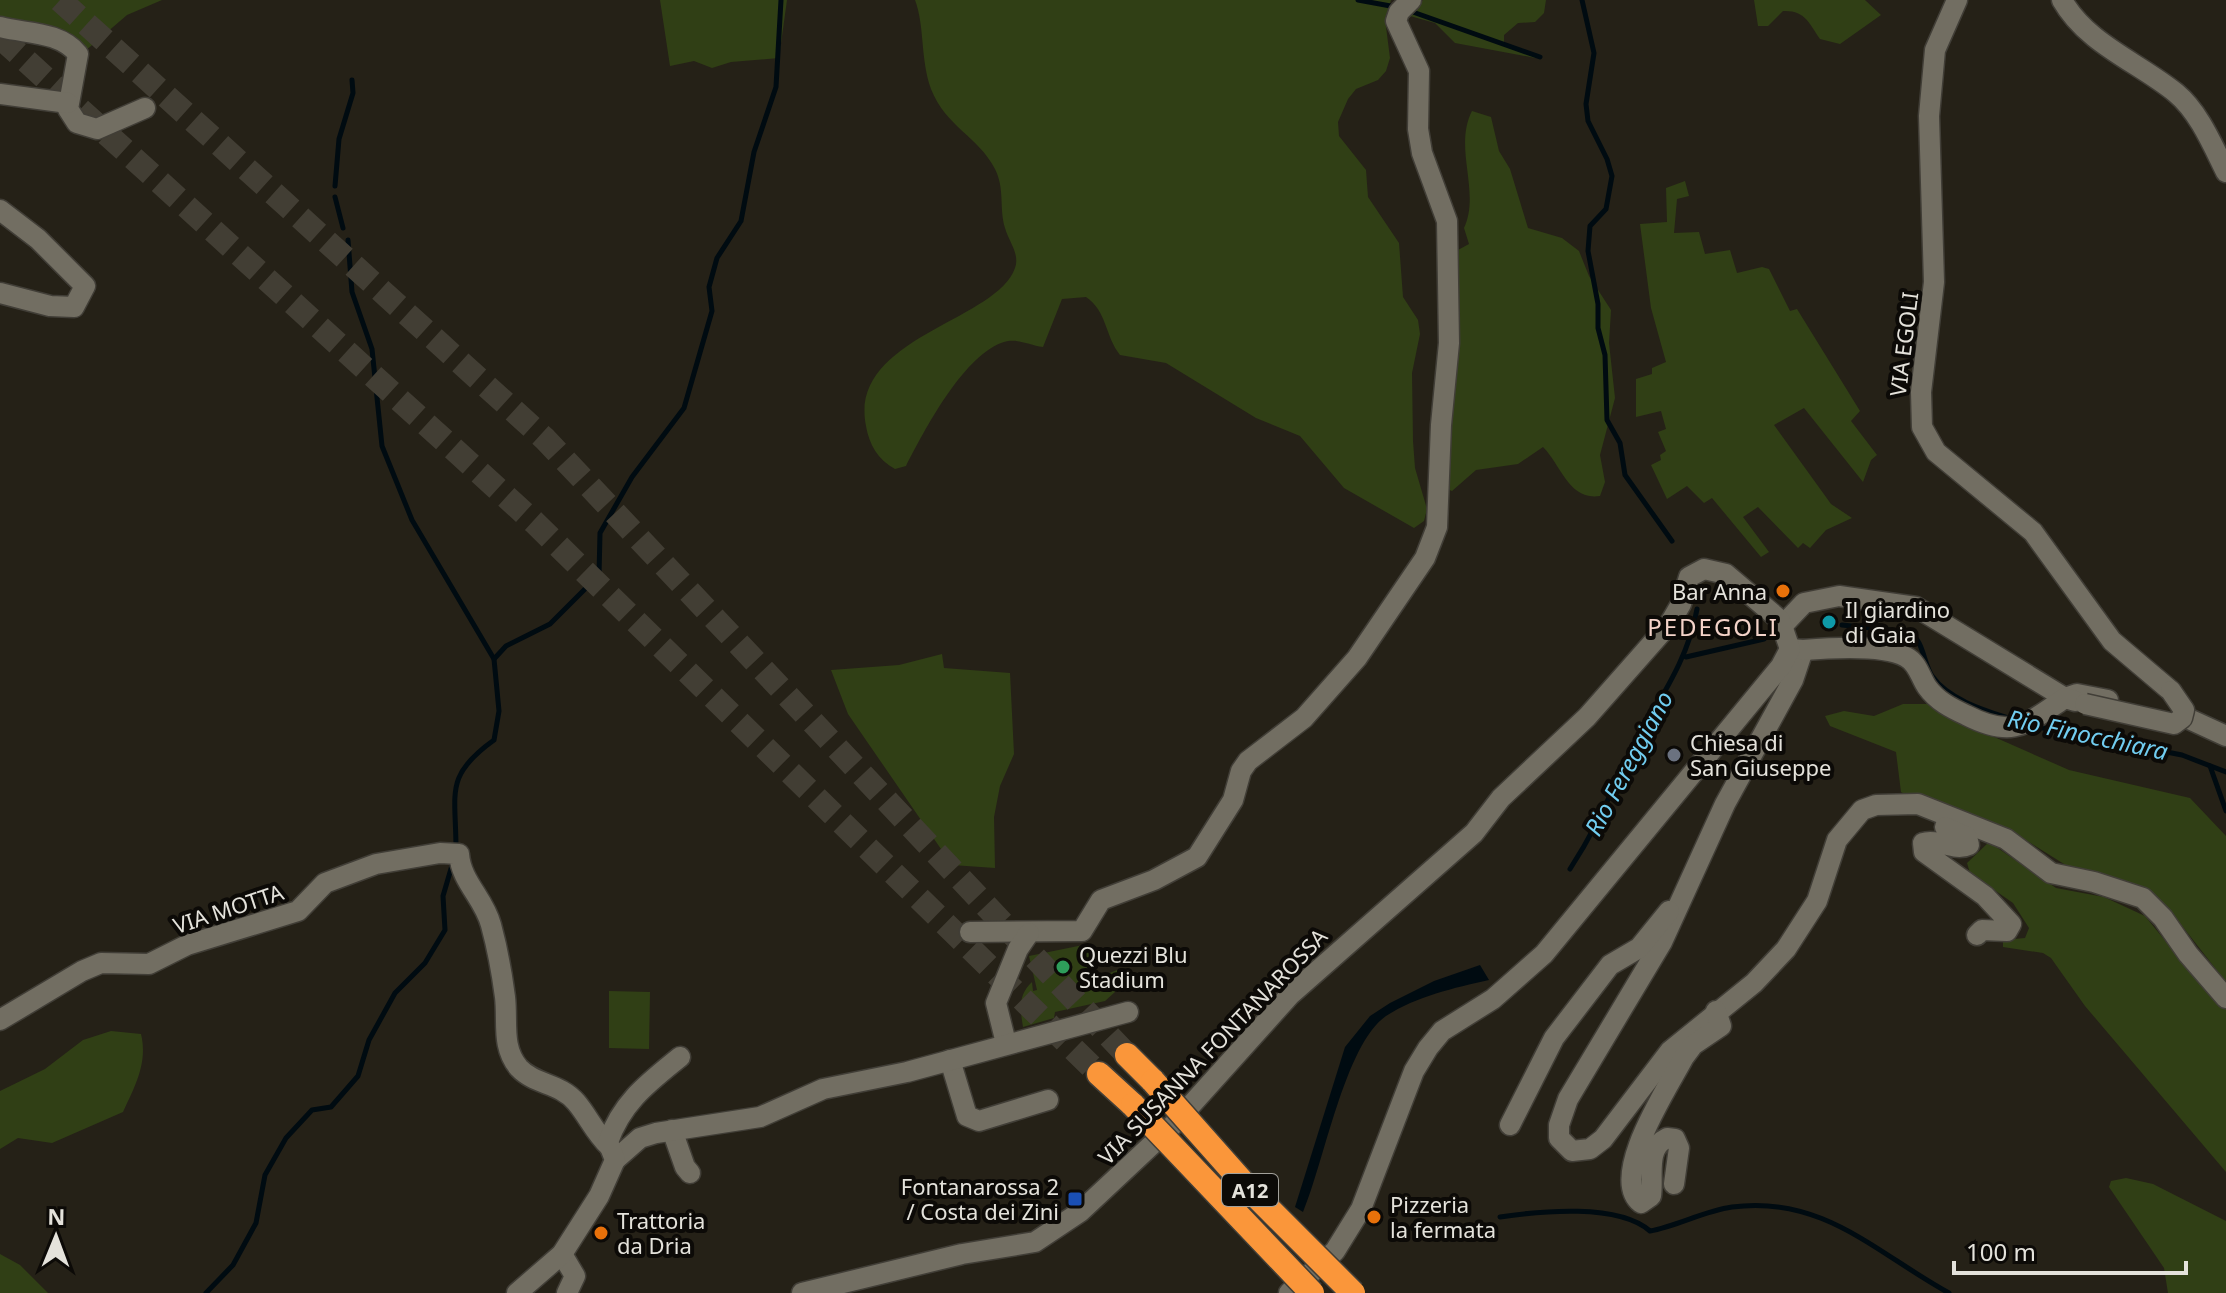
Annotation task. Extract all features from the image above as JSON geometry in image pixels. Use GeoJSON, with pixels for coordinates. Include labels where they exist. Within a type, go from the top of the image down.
{"type":"FeatureCollection","features":[{"type":"Feature","properties":{"kind":"highway","name":"A12"},"geometry":{"type":"LineString","coordinates":[[1127,1055],[1247,1187],[1353,1293]]}},
{"type":"Feature","properties":{"kind":"highway","name":"A12"},"geometry":{"type":"LineString","coordinates":[[1099,1074],[1133,1105],[1312,1293]]}},
{"type":"Feature","properties":{"kind":"street"},"geometry":{"type":"LineString","coordinates":[[970,932],[1082,931],[1101,900],[1154,880],[1197,857],[1233,800],[1241,771],[1248,761],[1304,718],[1357,658],[1425,558],[1437,527],[1441,425],[1449,343],[1447,221],[1422,153],[1418,129],[1419,71],[1396,21],[1399,12],[1411,0]]}},
{"type":"Feature","properties":{"kind":"street","name":"VIA EGOLI"},"geometry":{"type":"LineString","coordinates":[[1957,0],[1935,50],[1929,116],[1934,282],[1921,392],[1922,427],[1936,452],[2033,532],[2112,641],[2171,691],[2184,710],[2182,718],[2174,724],[2069,702]]}},
{"type":"Feature","properties":{"kind":"street"},"geometry":{"type":"LineString","coordinates":[[2062,0],[2086,33],[2118,50],[2140,71],[2179,95],[2226,172]]}},
{"type":"Feature","properties":{"kind":"street"},"geometry":{"type":"LineString","coordinates":[[0,27],[47,34],[72,45],[78,54],[68,103],[73,120],[97,129],[145,108]]}},
{"type":"Feature","properties":{"kind":"street"},"geometry":{"type":"LineString","coordinates":[[0,94],[68,103]]}},
{"type":"Feature","properties":{"kind":"street"},"geometry":{"type":"LineString","coordinates":[[0,210],[38,239],[85,286],[74,307],[50,306],[0,293]]}},
{"type":"Feature","properties":{"kind":"street","name":"VIA SUSANNA FONTANAROSSA"},"geometry":{"type":"LineString","coordinates":[[802,1293],[1046,1238],[1099,1195],[1174,1124],[1290,995],[1474,833],[1501,798],[1587,717],[1670,623],[1691,575],[1704,569],[1719,571],[1749,592],[1784,624]]}},
{"type":"Feature","properties":{"kind":"street"},"geometry":{"type":"LineString","coordinates":[[2069,702],[1916,607],[1839,596],[1804,603],[1784,624],[1796,649],[1793,680],[1725,804],[1630,1001],[1568,1099],[1559,1125],[1559,1138],[1572,1151],[1580,1153],[1603,1139],[1670,1051],[1754,983],[1786,949],[1817,901],[1837,840],[1855,817],[1876,805],[1918,804],[2006,839],[2051,873],[2094,882],[2143,898],[2163,918],[2188,954],[2226,998]]}},
{"type":"Feature","properties":{"kind":"street"},"geometry":{"type":"LineString","coordinates":[[1796,649],[1896,652],[1914,662],[1927,687],[1941,703],[1990,727],[2019,727],[2069,702],[2077,694],[2182,717],[2226,736]]}},
{"type":"Feature","properties":{"kind":"street"},"geometry":{"type":"LineString","coordinates":[[1289,1293],[1335,1251],[1361,1209],[1414,1071],[1428,1048],[1442,1031],[1493,999],[1544,954],[1796,649]]}},
{"type":"Feature","properties":{"kind":"street"},"geometry":{"type":"LineString","coordinates":[[1918,804],[1919,815],[1970,841],[1966,847],[1960,848],[1929,841],[1923,843],[1924,852],[1985,896],[2011,924],[2007,931],[1982,930],[1977,935]]}},
{"type":"Feature","properties":{"kind":"street","name":"VIA MOTTA"},"geometry":{"type":"LineString","coordinates":[[0,1020],[50,987],[101,963],[149,964],[187,945],[298,911],[325,883],[337,878],[376,864],[455,853],[460,871],[486,908],[492,927],[505,999],[508,1048],[512,1057],[529,1077],[560,1088],[576,1101],[612,1153]]}},
{"type":"Feature","properties":{"kind":"street"},"geometry":{"type":"LineString","coordinates":[[1510,1125],[1554,1038],[1610,965],[1639,948],[1665,912],[1677,909]]}},
{"type":"Feature","properties":{"kind":"street"},"geometry":{"type":"LineString","coordinates":[[1006,1043],[996,1003],[1018,949],[1029,933]]}},
{"type":"Feature","properties":{"kind":"street"},"geometry":{"type":"LineString","coordinates":[[1674,1184],[1679,1148],[1675,1139],[1667,1138],[1658,1144],[1650,1168],[1651,1196],[1641,1203],[1630,1185],[1635,1154],[1684,1057],[1693,1045],[1721,1026],[1716,1011]]}},
{"type":"Feature","properties":{"kind":"street"},"geometry":{"type":"LineString","coordinates":[[612,1153],[640,1138],[760,1117],[823,1089],[950,1060],[1128,1012]]}},
{"type":"Feature","properties":{"kind":"street"},"geometry":{"type":"LineString","coordinates":[[517,1293],[562,1254],[599,1196],[612,1153],[613,1126],[626,1104],[680,1057]]}},
{"type":"Feature","properties":{"kind":"street"},"geometry":{"type":"LineString","coordinates":[[950,1060],[967,1116],[979,1121],[1048,1100]]}},
{"type":"Feature","properties":{"kind":"street"},"geometry":{"type":"LineString","coordinates":[[672,1130],[690,1173]]}},
{"type":"Feature","properties":{"kind":"street"},"geometry":{"type":"LineString","coordinates":[[562,1254],[575,1276],[567,1293]]}},
{"type":"Feature","properties":{"kind":"green space"},"geometry":{"type":"Polygon","coordinates":[[[0,0],[162,0],[127,15],[77,58],[59,52],[52,44],[0,33],[0,0]]]}},
{"type":"Feature","properties":{"kind":"green space"},"geometry":{"type":"Polygon","coordinates":[[[660,0],[787,0],[779,58],[731,62],[712,68],[694,61],[670,66],[660,0]]]}},
{"type":"Feature","properties":{"kind":"green space"},"geometry":{"type":"Polygon","coordinates":[[[915,0],[1391,0],[1385,19],[1390,58],[1386,71],[1378,80],[1356,89],[1338,122],[1339,136],[1366,170],[1368,197],[1399,243],[1403,297],[1418,320],[1420,334],[1412,373],[1413,441],[1415,468],[1427,509],[1424,521],[1414,528],[1344,488],[1300,436],[1256,418],[1166,363],[1120,355],[1098,309],[1086,297],[1062,299],[1043,347],[1012,341],[1001,343],[972,364],[946,397],[906,466],[895,469],[879,456],[869,439],[866,426],[866,396],[879,371],[900,351],[1002,287],[1016,263],[1003,221],[1000,184],[995,169],[980,148],[945,113],[931,89],[915,0]]]}},
{"type":"Feature","properties":{"kind":"green space"},"geometry":{"type":"Polygon","coordinates":[[[1423,0],[1546,0],[1544,13],[1535,22],[1518,23],[1504,35],[1504,42],[1530,52],[1536,58],[1455,43],[1435,23],[1410,16],[1423,0]]]}},
{"type":"Feature","properties":{"kind":"green space"},"geometry":{"type":"Polygon","coordinates":[[[1754,0],[1865,0],[1881,15],[1840,44],[1820,39],[1806,19],[1790,11],[1783,11],[1768,26],[1758,26],[1754,0]]]}},
{"type":"Feature","properties":{"kind":"green space"},"geometry":{"type":"Polygon","coordinates":[[[1472,111],[1491,117],[1499,151],[1510,169],[1528,228],[1562,238],[1579,251],[1589,276],[1611,310],[1609,343],[1615,398],[1600,455],[1605,482],[1600,496],[1589,496],[1573,487],[1543,447],[1518,464],[1476,470],[1452,491],[1447,489],[1456,256],[1458,250],[1469,244],[1464,228],[1470,199],[1465,140],[1472,111]]]}},
{"type":"Feature","properties":{"kind":"green space"},"geometry":{"type":"Polygon","coordinates":[[[1685,181],[1689,196],[1677,199],[1674,233],[1699,232],[1705,254],[1730,250],[1737,273],[1762,267],[1769,269],[1790,311],[1797,309],[1860,411],[1851,421],[1877,455],[1871,460],[1863,482],[1804,408],[1774,425],[1831,504],[1852,518],[1826,530],[1810,548],[1803,543],[1798,548],[1758,507],[1743,517],[1769,552],[1761,557],[1712,498],[1704,503],[1687,486],[1667,499],[1651,465],[1661,460],[1660,455],[1666,451],[1658,432],[1666,429],[1661,411],[1636,417],[1636,379],[1652,374],[1652,368],[1666,362],[1651,308],[1640,224],[1667,222],[1666,188],[1685,181]]]}},
{"type":"Feature","properties":{"kind":"green space"},"geometry":{"type":"Polygon","coordinates":[[[942,654],[944,668],[1010,673],[1014,754],[1000,786],[994,817],[995,868],[952,865],[848,714],[831,670],[899,665],[942,654]]]}},
{"type":"Feature","properties":{"kind":"green space"},"geometry":{"type":"Polygon","coordinates":[[[1903,704],[1931,704],[1967,725],[2069,770],[2190,798],[2226,836],[2226,982],[2168,908],[2142,889],[2072,869],[2005,827],[1950,805],[1911,798],[1901,792],[1896,752],[1830,726],[1825,716],[1844,711],[1874,716],[1903,704]]]}},
{"type":"Feature","properties":{"kind":"green space"},"geometry":{"type":"Polygon","coordinates":[[[1989,842],[2056,888],[2104,897],[2145,916],[2211,997],[2226,1009],[2226,1172],[2085,1006],[2051,958],[2043,953],[2003,947],[2003,940],[2025,938],[2029,928],[2013,903],[1970,873],[1967,863],[1989,842]]]}},
{"type":"Feature","properties":{"kind":"green space"},"geometry":{"type":"Polygon","coordinates":[[[1088,944],[1097,978],[1117,970],[1124,987],[1116,985],[1115,992],[1105,1001],[1055,1012],[1054,1018],[1023,1027],[1022,997],[1032,982],[1033,991],[1037,990],[1029,956],[1088,944]]]}},
{"type":"Feature","properties":{"kind":"green space"},"geometry":{"type":"Polygon","coordinates":[[[609,991],[650,992],[649,1049],[609,1048],[609,991]]]}},
{"type":"Feature","properties":{"kind":"green space"},"geometry":{"type":"Polygon","coordinates":[[[111,1031],[141,1034],[143,1045],[139,1074],[123,1112],[52,1143],[18,1138],[0,1149],[0,1091],[45,1069],[83,1040],[111,1031]]]}},
{"type":"Feature","properties":{"kind":"green space"},"geometry":{"type":"Polygon","coordinates":[[[2126,1178],[2153,1184],[2226,1221],[2226,1293],[2168,1293],[2164,1268],[2109,1187],[2111,1181],[2126,1178]]]}},
{"type":"Feature","properties":{"kind":"green space"},"geometry":{"type":"Polygon","coordinates":[[[0,1254],[20,1265],[48,1293],[0,1293],[0,1254]]]}},
{"type":"Feature","properties":{"kind":"shaded area"},"geometry":{"type":"Polygon","coordinates":[[[1480,965],[1489,980],[1410,1003],[1386,1016],[1372,1030],[1347,1077],[1303,1212],[1295,1207],[1345,1047],[1370,1016],[1390,1003],[1434,981],[1480,965]]]}},
{"type":"Feature","properties":{"kind":"waterway"},"geometry":{"type":"LineString","coordinates":[[456,849],[455,799],[460,775],[467,764],[494,740],[499,711],[494,659],[506,646],[550,624],[599,575],[600,533],[632,477],[684,408],[712,311],[709,287],[717,258],[741,221],[754,152],[776,87],[781,0]]}},
{"type":"Feature","properties":{"kind":"waterway"},"geometry":{"type":"LineString","coordinates":[[1358,0],[1396,7]]}},
{"type":"Feature","properties":{"kind":"waterway"},"geometry":{"type":"LineString","coordinates":[[1582,0],[1594,53],[1586,104],[1588,121],[1612,176],[1606,209],[1590,226],[1588,251],[1598,304],[1598,328],[1605,355],[1607,420],[1620,443],[1625,475],[1672,541]]}},
{"type":"Feature","properties":{"kind":"waterway"},"geometry":{"type":"LineString","coordinates":[[1410,11],[1540,57]]}},
{"type":"Feature","properties":{"kind":"waterway"},"geometry":{"type":"LineString","coordinates":[[335,186],[339,139],[353,93],[352,80]]}},
{"type":"Feature","properties":{"kind":"waterway"},"geometry":{"type":"LineString","coordinates":[[335,197],[343,228]]}},
{"type":"Feature","properties":{"kind":"waterway"},"geometry":{"type":"LineString","coordinates":[[348,240],[352,292],[372,349],[382,446],[412,520],[494,659]]}},
{"type":"Feature","properties":{"kind":"waterway","name":"Rio Fereggiano"},"geometry":{"type":"LineString","coordinates":[[1570,869],[1676,670],[1697,609]]}},
{"type":"Feature","properties":{"kind":"waterway","name":"Rio Finocchiara"},"geometry":{"type":"LineString","coordinates":[[1842,625],[1909,632],[1918,641],[1932,676],[1947,691],[1967,703],[2008,718]]}},
{"type":"Feature","properties":{"kind":"waterway","name":"Rio Finocchiara"},"geometry":{"type":"LineString","coordinates":[[1686,657],[1764,639]]}},
{"type":"Feature","properties":{"kind":"waterway","name":"Rio Finocchiara"},"geometry":{"type":"LineString","coordinates":[[2033,726],[2182,755],[2226,772]]}},
{"type":"Feature","properties":{"kind":"waterway"},"geometry":{"type":"LineString","coordinates":[[2210,766],[2226,811]]}},
{"type":"Feature","properties":{"kind":"waterway"},"geometry":{"type":"LineString","coordinates":[[206,1293],[233,1265],[256,1223],[265,1175],[286,1138],[312,1110],[331,1107],[358,1076],[369,1040],[395,993],[425,963],[445,930],[443,896],[453,862]]}},
{"type":"Feature","properties":{"kind":"waterway"},"geometry":{"type":"LineString","coordinates":[[1500,1217],[1578,1211],[1619,1216],[1650,1231],[1732,1207],[1764,1206],[1794,1210],[1847,1230],[1949,1293]]}},
{"type":"Feature","properties":{"kind":"tunnel"},"geometry":{"type":"LineString","coordinates":[[60,0],[545,439],[1127,1055]]}},
{"type":"Feature","properties":{"kind":"tunnel"},"geometry":{"type":"LineString","coordinates":[[0,37],[534,522],[1099,1074]]}},
{"type":"Feature","properties":{"kind":"place","name":"Bar Anna"},"geometry":{"type":"Point","coordinates":[1783,591]}},
{"type":"Feature","properties":{"kind":"place","name":"Il giardino di Gaia"},"geometry":{"type":"Point","coordinates":[1829,622]}},
{"type":"Feature","properties":{"kind":"place","name":"Chiesa di San Giuseppe"},"geometry":{"type":"Point","coordinates":[1674,755]}},
{"type":"Feature","properties":{"kind":"place","name":"Quezzi Blu Stadium"},"geometry":{"type":"Point","coordinates":[1063,967]}},
{"type":"Feature","properties":{"kind":"place","name":"Fontanarossa 2 / Costa dei Zini"},"geometry":{"type":"Point","coordinates":[1075,1199]}},
{"type":"Feature","properties":{"kind":"place","name":"Pizzeria la fermata"},"geometry":{"type":"Point","coordinates":[1374,1217]}},
{"type":"Feature","properties":{"kind":"place","name":"Trattoria da Dria"},"geometry":{"type":"Point","coordinates":[601,1233]}},
{"type":"Feature","properties":{"kind":"district","name":"PEDEGOLI"},"geometry":{"type":"Point","coordinates":[1713,626]}}]}
